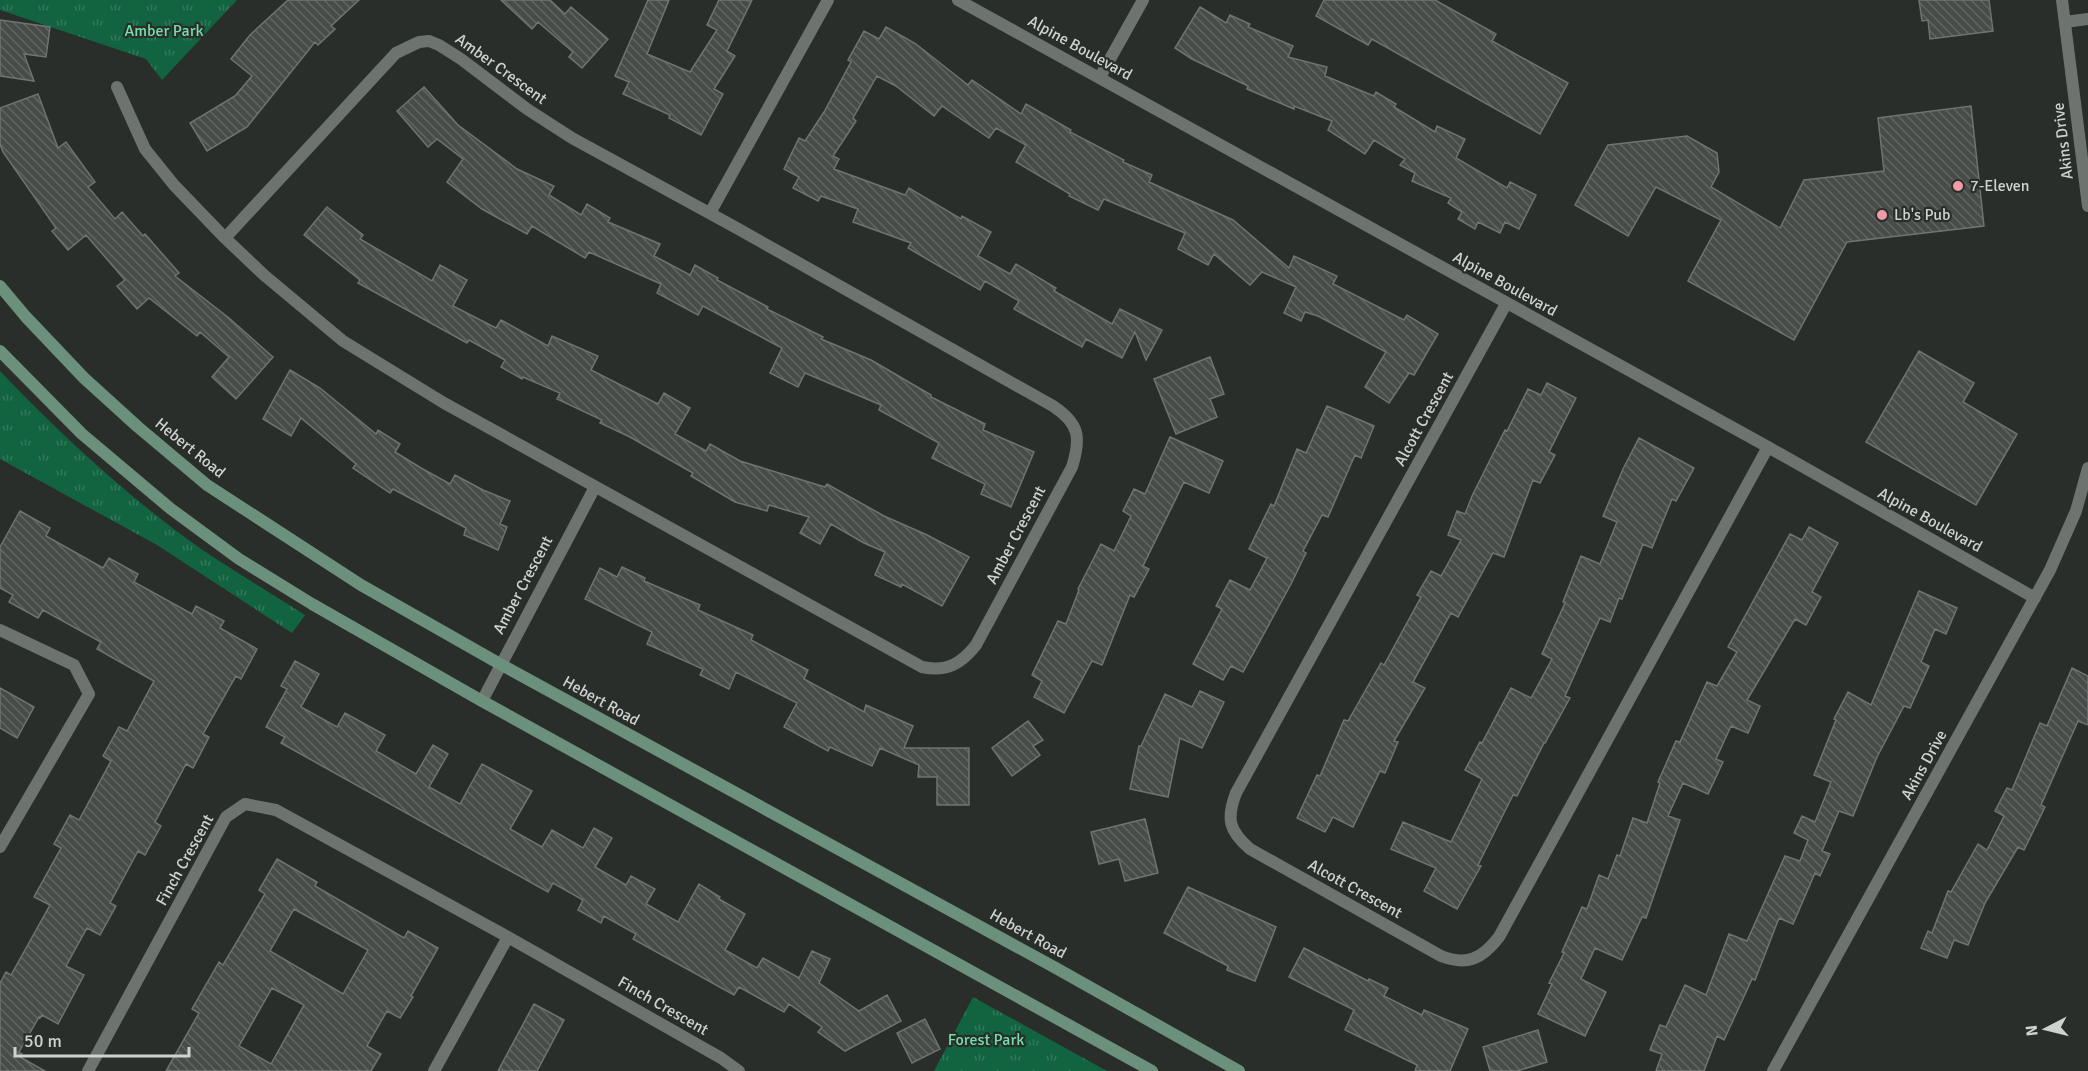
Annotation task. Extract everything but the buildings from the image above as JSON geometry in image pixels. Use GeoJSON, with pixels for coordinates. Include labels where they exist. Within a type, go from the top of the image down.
{"type":"FeatureCollection","features":[{"type":"Feature","properties":{"kind":"main road","name":"Hebert Road"},"geometry":{"type":"LineString","coordinates":[[0,286],[84,378],[138,428],[207,485],[361,585],[500,664],[1054,967],[1239,1071]]}},
{"type":"Feature","properties":{"kind":"main road"},"geometry":{"type":"LineString","coordinates":[[2,354],[82,434],[171,509],[239,559],[312,604],[482,701],[1152,1071]]}},
{"type":"Feature","properties":{"kind":"street"},"geometry":{"type":"LineString","coordinates":[[710,213],[828,0]]}},
{"type":"Feature","properties":{"kind":"street","name":"Alpine Boulevard"},"geometry":{"type":"LineString","coordinates":[[958,0],[1768,447],[2035,598]]}},
{"type":"Feature","properties":{"kind":"street"},"geometry":{"type":"LineString","coordinates":[[1100,77],[1143,0]]}},
{"type":"Feature","properties":{"kind":"street","name":"Akins Drive"},"geometry":{"type":"LineString","coordinates":[[2062,0],[2088,206]]}},
{"type":"Feature","properties":{"kind":"street"},"geometry":{"type":"LineString","coordinates":[[2065,22],[2088,19]]}},
{"type":"Feature","properties":{"kind":"street","name":"Amber Crescent"},"geometry":{"type":"LineString","coordinates":[[117,87],[145,149],[174,185],[225,238],[264,275],[343,341],[417,388],[922,667],[943,669],[966,657],[976,645],[1072,467],[1076,454],[1077,433],[1073,423],[1064,413],[550,125],[450,51],[429,41],[406,47],[391,58],[225,238]]}},
{"type":"Feature","properties":{"kind":"street","name":"Alcott Crescent"},"geometry":{"type":"LineString","coordinates":[[1506,304],[1236,793],[1230,810],[1235,835],[1250,849],[1441,956],[1461,961],[1479,957],[1499,938],[1768,447]]}},
{"type":"Feature","properties":{"kind":"street","name":"Akins Drive"},"geometry":{"type":"LineString","coordinates":[[1773,1071],[2035,598],[2066,536],[2076,511],[2088,468]]}},
{"type":"Feature","properties":{"kind":"street","name":"Amber Crescent"},"geometry":{"type":"LineString","coordinates":[[482,701],[595,487]]}},
{"type":"Feature","properties":{"kind":"street"},"geometry":{"type":"LineString","coordinates":[[0,630],[74,665],[89,694],[0,847]]}},
{"type":"Feature","properties":{"kind":"street","name":"Finch Crescent"},"geometry":{"type":"LineString","coordinates":[[88,1071],[226,817],[245,804],[276,810],[508,937],[721,1058],[738,1071]]}},
{"type":"Feature","properties":{"kind":"street"},"geometry":{"type":"LineString","coordinates":[[434,1071],[508,937]]}},
{"type":"Feature","properties":{"kind":"green space","name":"Amber Park"},"geometry":{"type":"Polygon","coordinates":[[[0,0],[237,0],[162,80],[146,59],[0,10],[0,0]]]}},
{"type":"Feature","properties":{"kind":"green space"},"geometry":{"type":"Polygon","coordinates":[[[0,371],[71,442],[147,508],[201,549],[305,615],[292,633],[157,545],[0,459],[0,371]]]}},
{"type":"Feature","properties":{"kind":"green space","name":"Forest Park"},"geometry":{"type":"Polygon","coordinates":[[[973,997],[1107,1071],[934,1071],[973,997]]]}},
{"type":"Feature","properties":{"kind":"place","name":"7-Eleven"},"geometry":{"type":"Point","coordinates":[1958,186]}},
{"type":"Feature","properties":{"kind":"place","name":"Lb's Pub"},"geometry":{"type":"Point","coordinates":[1882,215]}}]}
